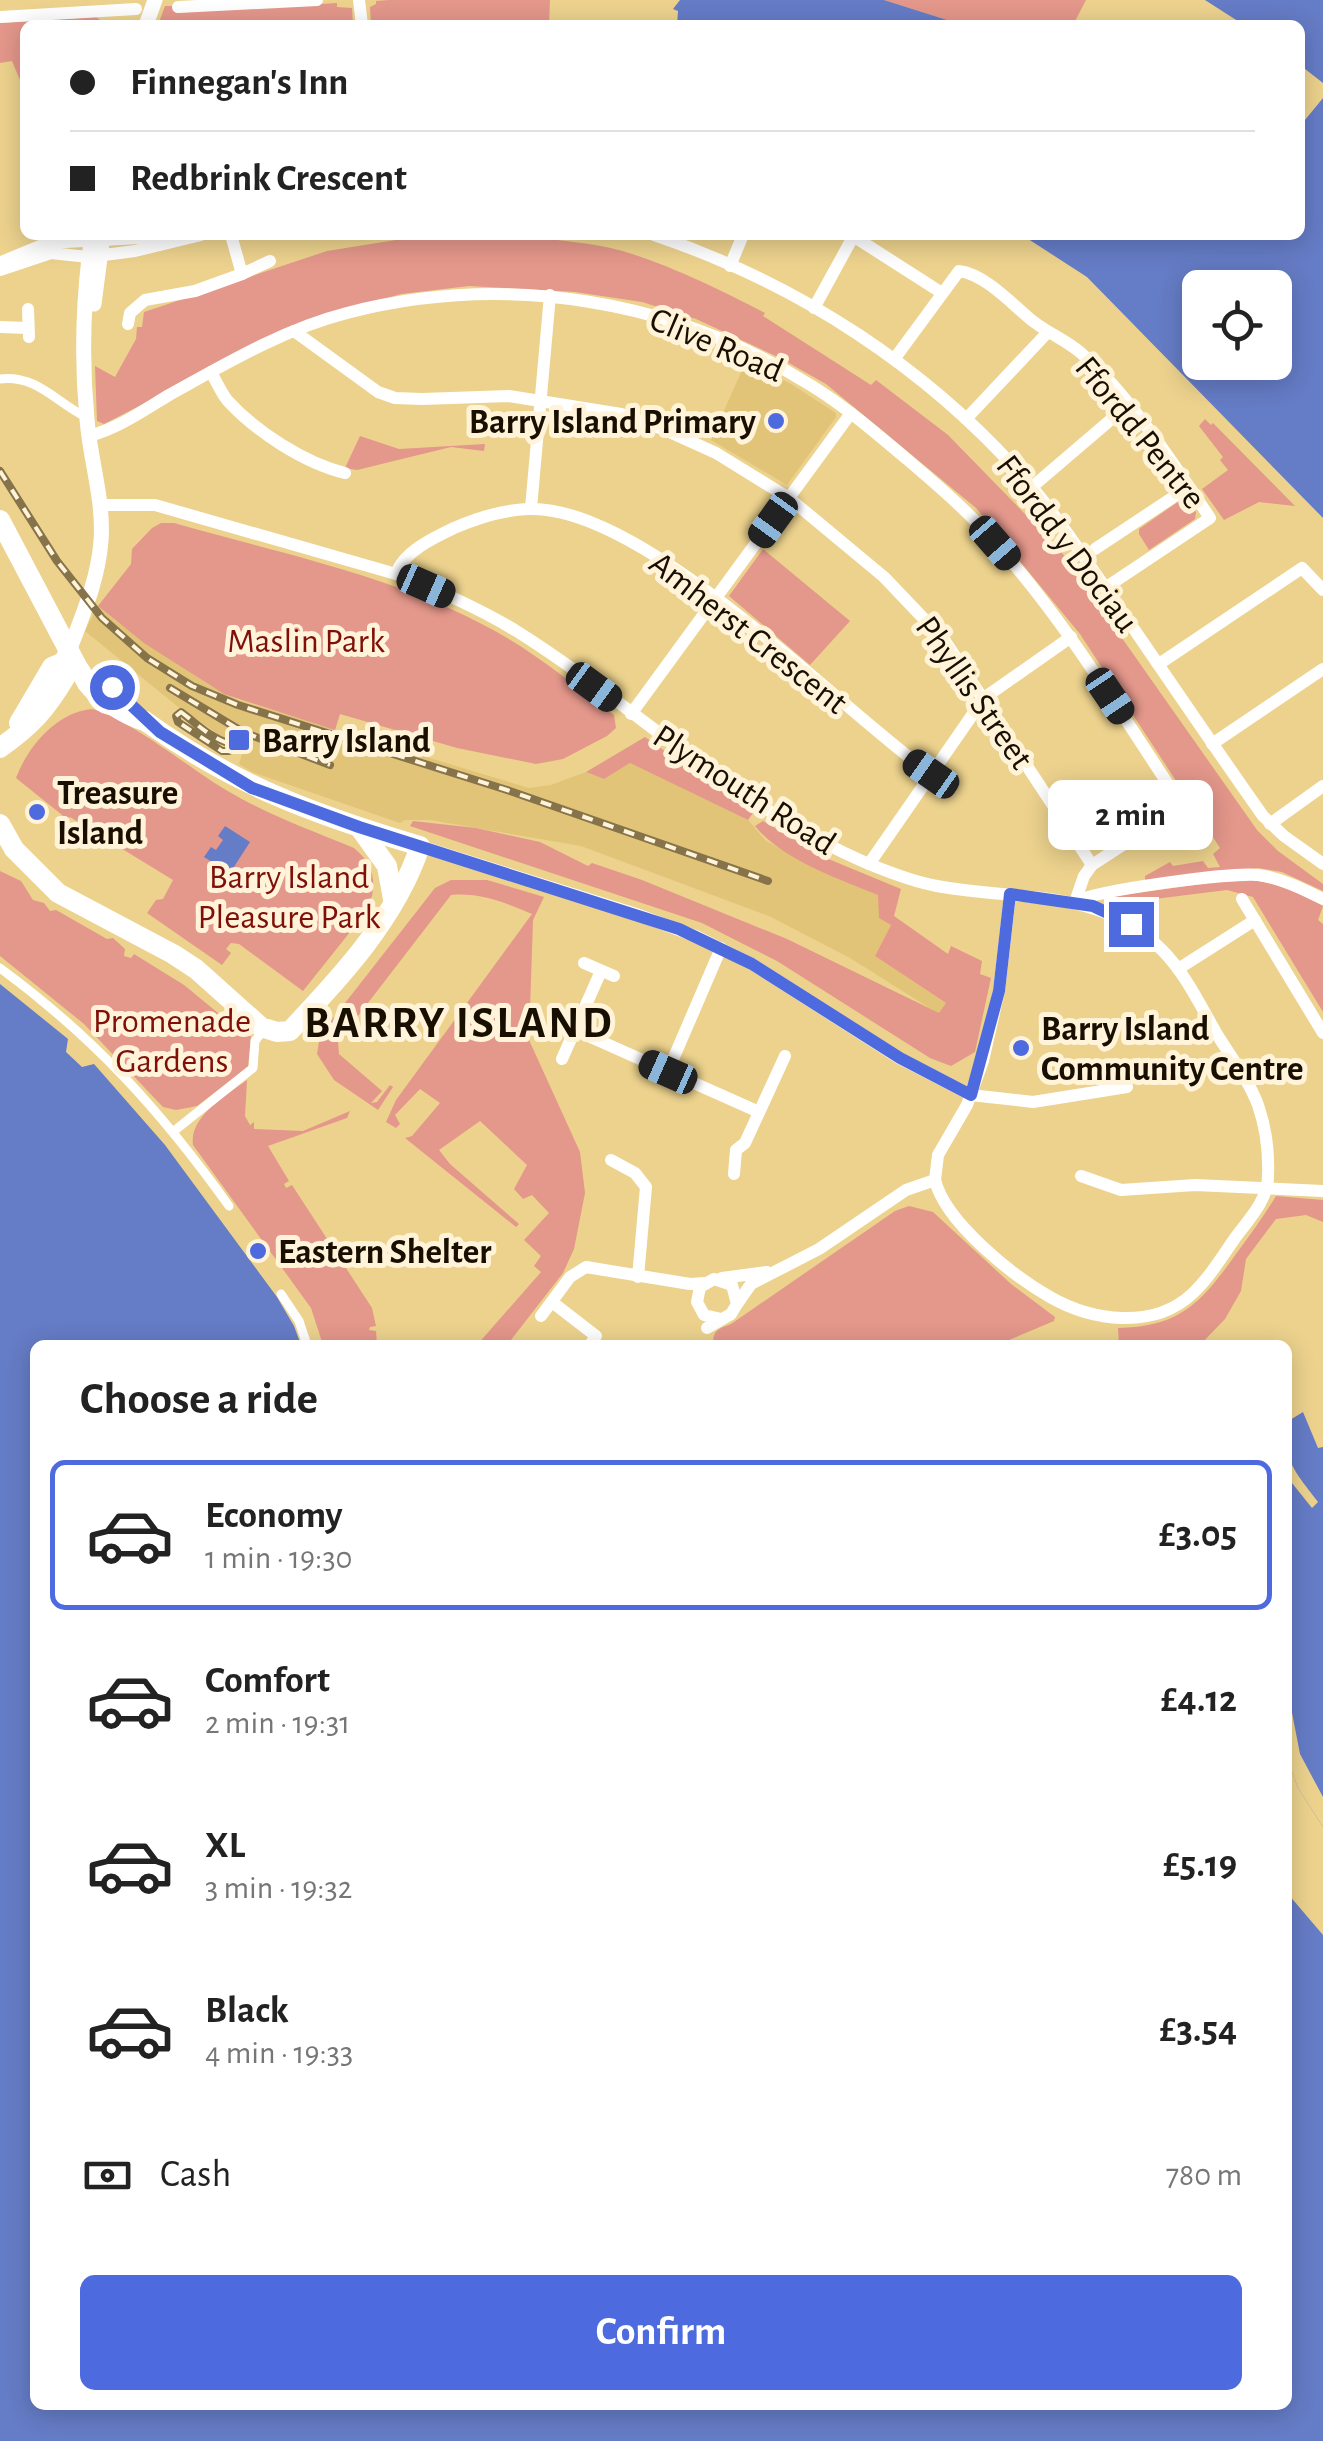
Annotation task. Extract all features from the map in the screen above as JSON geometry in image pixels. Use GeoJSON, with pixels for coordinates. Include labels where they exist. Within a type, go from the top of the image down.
{"type":"FeatureCollection","features":[{"type":"Feature","properties":{"kind":"main road"},"geometry":{"type":"LineString","coordinates":[[0,520],[66,656],[83,672],[94,674],[112,687],[145,721],[252,788],[413,844],[402,889],[393,892]]}},
{"type":"Feature","properties":{"kind":"main road"},"geometry":{"type":"LineString","coordinates":[[0,748],[36,720],[66,676],[66,656]]}},
{"type":"Feature","properties":{"kind":"main road"},"geometry":{"type":"LineString","coordinates":[[0,824],[14,848],[58,893],[174,954],[265,1029],[290,1031],[322,998],[381,922],[393,892],[382,856],[359,827]]}},
{"type":"Feature","properties":{"kind":"street"},"geometry":{"type":"LineString","coordinates":[[178,7],[318,0]]}},
{"type":"Feature","properties":{"kind":"street"},"geometry":{"type":"LineString","coordinates":[[0,17],[112,18],[136,9]]}},
{"type":"Feature","properties":{"kind":"street"},"geometry":{"type":"LineString","coordinates":[[0,266],[96,244],[141,240]]}},
{"type":"Feature","properties":{"kind":"street"},"geometry":{"type":"LineString","coordinates":[[153,240],[157,244],[177,240]]}},
{"type":"Feature","properties":{"kind":"street"},"geometry":{"type":"LineString","coordinates":[[232,240],[242,274]]}},
{"type":"Feature","properties":{"kind":"street","name":"Ffordd y Dociau"},"geometry":{"type":"LineString","coordinates":[[666,240],[730,266],[814,308],[894,358],[966,419],[1032,487],[1270,824],[1323,864]]}},
{"type":"Feature","properties":{"kind":"street"},"geometry":{"type":"LineString","coordinates":[[730,266],[740,240]]}},
{"type":"Feature","properties":{"kind":"street"},"geometry":{"type":"LineString","coordinates":[[814,308],[852,240]]}},
{"type":"Feature","properties":{"kind":"street"},"geometry":{"type":"LineString","coordinates":[[860,240],[942,293],[894,358]]}},
{"type":"Feature","properties":{"kind":"street"},"geometry":{"type":"LineString","coordinates":[[66,656],[95,583],[102,505],[86,417],[82,344],[96,244]]}},
{"type":"Feature","properties":{"kind":"street"},"geometry":{"type":"LineString","coordinates":[[128,324],[130,314],[145,300],[196,291],[270,261]]}},
{"type":"Feature","properties":{"kind":"street","name":"Ffordd Pentre"},"geometry":{"type":"LineString","coordinates":[[942,293],[959,272],[966,272],[997,291],[1046,333],[1082,353],[1128,404],[1210,518],[1106,588]]}},
{"type":"Feature","properties":{"kind":"street","name":"Clive Road"},"geometry":{"type":"LineString","coordinates":[[89,436],[108,430],[294,331],[346,313],[429,299],[485,294],[550,295],[618,306],[684,326],[764,360],[810,384],[851,413],[980,526],[1071,638],[1180,806],[1092,865]]}},
{"type":"Feature","properties":{"kind":"street"},"geometry":{"type":"LineString","coordinates":[[531,508],[550,295]]}},
{"type":"Feature","properties":{"kind":"street"},"geometry":{"type":"LineString","coordinates":[[0,327],[29,333],[28,309]]}},
{"type":"Feature","properties":{"kind":"street","name":"Phyllis Street"},"geometry":{"type":"LineString","coordinates":[[294,331],[360,382],[395,398],[508,396],[621,414],[716,453],[789,498],[916,607],[945,641],[1092,865]]}},
{"type":"Feature","properties":{"kind":"street"},"geometry":{"type":"LineString","coordinates":[[966,419],[1046,333]]}},
{"type":"Feature","properties":{"kind":"street"},"geometry":{"type":"LineString","coordinates":[[212,372],[226,398],[258,427],[299,453],[345,472]]}},
{"type":"Feature","properties":{"kind":"street"},"geometry":{"type":"LineString","coordinates":[[0,379],[32,382],[53,392],[86,417]]}},
{"type":"Feature","properties":{"kind":"street"},"geometry":{"type":"LineString","coordinates":[[1032,487],[1128,404]]}},
{"type":"Feature","properties":{"kind":"street"},"geometry":{"type":"LineString","coordinates":[[631,714],[851,413]]}},
{"type":"Feature","properties":{"kind":"street"},"geometry":{"type":"LineString","coordinates":[[1095,549],[1188,488]]}},
{"type":"Feature","properties":{"kind":"street","name":"Plymouth Road"},"geometry":{"type":"LineString","coordinates":[[102,505],[155,506],[396,574],[454,598],[520,634],[780,818],[869,864],[937,886],[1075,902]]}},
{"type":"Feature","properties":{"kind":"street","name":"Amherst Crescent"},"geometry":{"type":"LineString","coordinates":[[396,574],[398,566],[420,546],[493,514],[531,508],[571,516],[619,534],[716,597],[888,743],[931,774]]}},
{"type":"Feature","properties":{"kind":"street"},"geometry":{"type":"LineString","coordinates":[[1159,664],[1302,568],[1323,590]]}},
{"type":"Feature","properties":{"kind":"street"},"geometry":{"type":"LineString","coordinates":[[869,864],[984,698],[1071,638]]}},
{"type":"Feature","properties":{"kind":"street"},"geometry":{"type":"LineString","coordinates":[[1212,744],[1323,670]]}},
{"type":"Feature","properties":{"kind":"street"},"geometry":{"type":"LineString","coordinates":[[1270,824],[1323,786]]}},
{"type":"Feature","properties":{"kind":"street"},"geometry":{"type":"LineString","coordinates":[[413,844],[660,922],[721,948],[779,980],[900,1058],[971,1095],[1032,1102],[1127,1087]]}},
{"type":"Feature","properties":{"kind":"street"},"geometry":{"type":"LineString","coordinates":[[1075,902],[1092,865]]}},
{"type":"Feature","properties":{"kind":"street"},"geometry":{"type":"LineString","coordinates":[[1075,902],[1104,892],[1254,874],[1323,899]]}},
{"type":"Feature","properties":{"kind":"street"},"geometry":{"type":"LineString","coordinates":[[1010,894],[999,991],[971,1095],[938,1155],[935,1180],[941,1200],[953,1216],[1026,1282],[1061,1303],[1118,1318],[1157,1314],[1192,1294],[1261,1202],[1268,1187],[1267,1140],[1256,1100],[1178,969],[1131,924],[1102,909],[1075,902]]}},
{"type":"Feature","properties":{"kind":"street"},"geometry":{"type":"LineString","coordinates":[[1242,900],[1323,1033]]}},
{"type":"Feature","properties":{"kind":"street"},"geometry":{"type":"LineString","coordinates":[[1178,969],[1255,920]]}},
{"type":"Feature","properties":{"kind":"street"},"geometry":{"type":"LineString","coordinates":[[668,1072],[721,948]]}},
{"type":"Feature","properties":{"kind":"street"},"geometry":{"type":"LineString","coordinates":[[562,1059],[608,974],[584,963]]}},
{"type":"Feature","properties":{"kind":"street"},"geometry":{"type":"LineString","coordinates":[[0,968],[94,1046],[174,1131],[229,1206]]}},
{"type":"Feature","properties":{"kind":"street"},"geometry":{"type":"LineString","coordinates":[[174,1131],[252,1068],[255,1041],[265,1029]]}},
{"type":"Feature","properties":{"kind":"street"},"geometry":{"type":"LineString","coordinates":[[575,1030],[760,1112]]}},
{"type":"Feature","properties":{"kind":"street"},"geometry":{"type":"LineString","coordinates":[[734,1174],[736,1150],[745,1143],[785,1056]]}},
{"type":"Feature","properties":{"kind":"street"},"geometry":{"type":"LineString","coordinates":[[610,1160],[626,1167],[646,1188],[638,1276]]}},
{"type":"Feature","properties":{"kind":"street"},"geometry":{"type":"LineString","coordinates":[[1080,1176],[1120,1190],[1195,1184],[1323,1191]]}},
{"type":"Feature","properties":{"kind":"street"},"geometry":{"type":"LineString","coordinates":[[707,1328],[731,1314],[748,1286],[846,1232],[906,1190],[935,1180]]}},
{"type":"Feature","properties":{"kind":"street"},"geometry":{"type":"LineString","coordinates":[[541,1316],[570,1277],[586,1267],[674,1279],[693,1290],[707,1328],[706,1340]]}},
{"type":"Feature","properties":{"kind":"street"},"geometry":{"type":"LineString","coordinates":[[693,1290],[711,1281],[784,1267]]}},
{"type":"Feature","properties":{"kind":"street"},"geometry":{"type":"LineString","coordinates":[[711,1281],[735,1289],[737,1304]]}},
{"type":"Feature","properties":{"kind":"street"},"geometry":{"type":"LineString","coordinates":[[282,1294],[306,1340]]}},
{"type":"Feature","properties":{"kind":"street"},"geometry":{"type":"LineString","coordinates":[[552,1302],[596,1336],[593,1340]]}},
{"type":"Feature","properties":{"kind":"street"},"geometry":{"type":"LineString","coordinates":[[701,1312],[721,1320]]}},
{"type":"Feature","properties":{"kind":"shaded area","name":"Barry Island Primary"},"geometry":{"type":"Polygon","coordinates":[[[746,361],[836,413],[787,485],[711,440],[746,361]]]}},
{"type":"Feature","properties":{"kind":"shaded area"},"geometry":{"type":"Polygon","coordinates":[[[98,606],[209,685],[238,700],[529,788],[551,785],[586,772],[604,779],[630,763],[748,820],[766,841],[838,879],[879,895],[879,918],[891,925],[875,956],[947,1004],[939,1014],[850,958],[769,916],[581,846],[430,820],[400,823],[252,772],[239,764],[243,751],[177,706],[85,631],[98,606]]]}},
{"type":"Feature","properties":{"kind":"green space"},"geometry":{"type":"Polygon","coordinates":[[[550,0],[549,20],[371,20],[370,7],[376,1],[550,0]]]}},
{"type":"Feature","properties":{"kind":"green space"},"geometry":{"type":"Polygon","coordinates":[[[884,0],[1086,0],[1076,20],[947,20],[884,0]]]}},
{"type":"Feature","properties":{"kind":"green space"},"geometry":{"type":"Polygon","coordinates":[[[337,3],[337,7],[352,8],[353,20],[160,20],[165,6],[175,6],[176,13],[337,3]]]}},
{"type":"Feature","properties":{"kind":"green space"},"geometry":{"type":"Polygon","coordinates":[[[96,17],[100,20],[48,20],[96,17]]]}},
{"type":"Feature","properties":{"kind":"green space"},"geometry":{"type":"Polygon","coordinates":[[[20,22],[20,80],[12,61],[0,63],[0,23],[20,22]]]}},
{"type":"Feature","properties":{"kind":"green space"},"geometry":{"type":"Polygon","coordinates":[[[396,240],[550,240],[606,247],[645,258],[748,304],[871,385],[876,380],[948,435],[1060,550],[1257,830],[1323,884],[1323,891],[1282,872],[1258,868],[1145,882],[1145,876],[1170,862],[1173,866],[1203,861],[1208,868],[1220,867],[1213,854],[1220,848],[1080,634],[976,508],[826,384],[696,319],[642,302],[575,292],[469,286],[401,294],[303,322],[104,424],[97,421],[95,366],[115,377],[136,339],[137,327],[142,327],[144,312],[327,251],[396,240]]]}},
{"type":"Feature","properties":{"kind":"green space"},"geometry":{"type":"Polygon","coordinates":[[[1205,419],[1295,506],[1259,502],[1224,520],[1202,489],[1228,470],[1199,426],[1205,419]]]}},
{"type":"Feature","properties":{"kind":"green space"},"geometry":{"type":"Polygon","coordinates":[[[360,436],[399,449],[485,444],[484,451],[451,447],[357,470],[345,468],[360,436]]]}},
{"type":"Feature","properties":{"kind":"green space"},"geometry":{"type":"Polygon","coordinates":[[[1185,497],[1196,512],[1195,519],[1149,550],[1139,529],[1185,497]]]}},
{"type":"Feature","properties":{"kind":"green space","name":"Maslin Park"},"geometry":{"type":"Polygon","coordinates":[[[161,523],[174,523],[338,568],[457,612],[511,640],[556,671],[614,715],[616,728],[563,759],[536,764],[457,748],[340,714],[335,730],[224,694],[144,643],[98,606],[131,564],[132,549],[161,523]]]}},
{"type":"Feature","properties":{"kind":"green space"},"geometry":{"type":"Polygon","coordinates":[[[763,549],[850,621],[810,665],[729,596],[763,549]]]}},
{"type":"Feature","properties":{"kind":"green space","name":"Barry Island Pleasure Park"},"geometry":{"type":"Polygon","coordinates":[[[92,709],[140,732],[241,799],[354,848],[367,862],[373,886],[366,912],[303,991],[239,944],[231,943],[226,949],[231,953],[222,965],[147,913],[156,900],[163,899],[173,880],[70,817],[67,819],[16,778],[45,733],[67,717],[92,709]]]}},
{"type":"Feature","properties":{"kind":"green space"},"geometry":{"type":"Polygon","coordinates":[[[645,737],[753,813],[748,820],[630,763],[604,779],[586,772],[645,737]]]}},
{"type":"Feature","properties":{"kind":"green space"},"geometry":{"type":"Polygon","coordinates":[[[413,821],[476,828],[540,842],[588,866],[592,863],[642,880],[787,939],[939,1013],[946,1003],[875,956],[891,925],[879,918],[878,895],[780,849],[755,826],[763,821],[826,858],[901,889],[894,916],[948,954],[951,946],[982,961],[980,974],[991,978],[975,1052],[951,1066],[930,1058],[777,961],[702,923],[410,826],[413,821]]]}},
{"type":"Feature","properties":{"kind":"green space","name":"Promenade Gardens"},"geometry":{"type":"Polygon","coordinates":[[[0,871],[21,881],[33,900],[107,939],[113,938],[125,949],[124,956],[131,958],[134,954],[184,985],[246,1036],[251,1036],[248,1067],[197,1106],[176,1110],[163,1107],[84,1024],[0,956],[0,871]]]}},
{"type":"Feature","properties":{"kind":"green space"},"geometry":{"type":"Polygon","coordinates":[[[1237,879],[1282,887],[1323,906],[1318,920],[1323,924],[1323,1012],[1253,897],[1227,890],[1114,904],[1102,898],[1237,879]]]}},
{"type":"Feature","properties":{"kind":"green space"},"geometry":{"type":"Polygon","coordinates":[[[451,880],[487,880],[544,897],[533,920],[529,1040],[580,1152],[585,1193],[574,1249],[563,1273],[511,1340],[481,1340],[541,1272],[534,1266],[541,1256],[524,1240],[549,1213],[532,1195],[523,1199],[514,1189],[527,1165],[480,1121],[439,1150],[519,1224],[516,1227],[405,1138],[412,1136],[440,1103],[420,1089],[395,1115],[400,1124],[396,1128],[386,1122],[396,1100],[532,914],[483,897],[451,895],[338,1042],[339,1054],[382,1091],[371,1103],[377,1102],[390,1085],[393,1087],[378,1110],[334,1080],[317,1054],[320,1035],[435,888],[451,880]]]}},
{"type":"Feature","properties":{"kind":"green space"},"geometry":{"type":"Polygon","coordinates":[[[247,1080],[245,1116],[250,1125],[254,1122],[254,1129],[303,1131],[350,1111],[347,1118],[268,1146],[289,1181],[284,1184],[286,1188],[292,1185],[372,1308],[376,1326],[369,1330],[376,1331],[377,1340],[321,1340],[311,1308],[193,1145],[197,1125],[220,1100],[247,1080]]]}},
{"type":"Feature","properties":{"kind":"green space"},"geometry":{"type":"Polygon","coordinates":[[[1276,1196],[1323,1200],[1323,1222],[1306,1215],[1276,1219],[1246,1259],[1241,1291],[1225,1319],[1205,1340],[1119,1340],[1118,1328],[1158,1323],[1188,1309],[1224,1271],[1276,1196]]]}},
{"type":"Feature","properties":{"kind":"green space"},"geometry":{"type":"Polygon","coordinates":[[[909,1206],[933,1212],[1011,1284],[1055,1317],[1054,1321],[1009,1340],[714,1340],[720,1329],[895,1211],[909,1206]]]}},
{"type":"Feature","properties":{"kind":"water"},"geometry":{"type":"Polygon","coordinates":[[[680,0],[884,0],[947,20],[677,20],[678,11],[673,9],[680,0]]]}},
{"type":"Feature","properties":{"kind":"water"},"geometry":{"type":"Polygon","coordinates":[[[1205,0],[1323,0],[1323,83],[1305,69],[1305,20],[1236,20],[1205,0]]]}},
{"type":"Feature","properties":{"kind":"water"},"geometry":{"type":"Polygon","coordinates":[[[1323,98],[1323,518],[1188,380],[1292,380],[1292,270],[1182,270],[1182,374],[1087,277],[1030,240],[1305,240],[1305,120],[1323,98]]]}},
{"type":"Feature","properties":{"kind":"water"},"geometry":{"type":"Polygon","coordinates":[[[225,826],[250,842],[230,873],[204,857],[223,840],[218,836],[225,826]]]}},
{"type":"Feature","properties":{"kind":"water"},"geometry":{"type":"Polygon","coordinates":[[[0,984],[68,1039],[66,1052],[82,1067],[94,1064],[165,1145],[277,1297],[299,1340],[30,1340],[30,2410],[1292,2410],[1292,1843],[1323,1881],[1323,2441],[0,2441],[0,984]]]}},
{"type":"Feature","properties":{"kind":"water"},"geometry":{"type":"Polygon","coordinates":[[[1303,1412],[1318,1448],[1323,1447],[1323,1827],[1292,1772],[1292,1483],[1312,1508],[1318,1502],[1292,1465],[1292,1419],[1303,1412]]]}},
{"type":"Feature","properties":{"kind":"pier"},"geometry":{"type":"Polygon","coordinates":[[[1292,1713],[1300,1754],[1323,1797],[1323,1827],[1292,1772],[1292,1713]]]}},
{"type":"Feature","properties":{"kind":"pier"},"geometry":{"type":"Polygon","coordinates":[[[1292,1838],[1323,1874],[1323,1935],[1292,1899],[1292,1838]]]}},
{"type":"Feature","properties":{"kind":"railway"},"geometry":{"type":"LineString","coordinates":[[0,471],[57,561],[102,618],[147,658],[192,686],[238,705],[507,790],[768,881]]}},
{"type":"Feature","properties":{"kind":"railway"},"geometry":{"type":"LineString","coordinates":[[170,688],[243,732],[330,765]]}},
{"type":"Feature","properties":{"kind":"railway"},"geometry":{"type":"LineString","coordinates":[[181,712],[209,734],[230,744],[229,751],[222,751],[178,722],[176,716],[181,712]]}},
{"type":"Feature","properties":{"kind":"place","name":"Barry Island Primary"},"geometry":{"type":"Point","coordinates":[776,421]}},
{"type":"Feature","properties":{"kind":"place","name":"Barry Island"},"geometry":{"type":"Point","coordinates":[239,740]}},
{"type":"Feature","properties":{"kind":"place","name":"Treasure Island"},"geometry":{"type":"Point","coordinates":[37,812]}},
{"type":"Feature","properties":{"kind":"place","name":"Barry Island Community Centre"},"geometry":{"type":"Point","coordinates":[1021,1048]}},
{"type":"Feature","properties":{"kind":"place","name":"Eastern Shelter"},"geometry":{"type":"Point","coordinates":[258,1251]}},
{"type":"Feature","properties":{"kind":"district","name":"BARRY ISLAND"},"geometry":{"type":"Point","coordinates":[459,1021]}},
{"type":"Feature","properties":{"kind":"route"},"geometry":{"type":"LineString","coordinates":[[112,687],[160,732],[252,788],[359,827],[679,929],[752,964],[900,1058],[971,1095],[999,991],[1010,894],[1093,906],[1131,924]]}}]}
